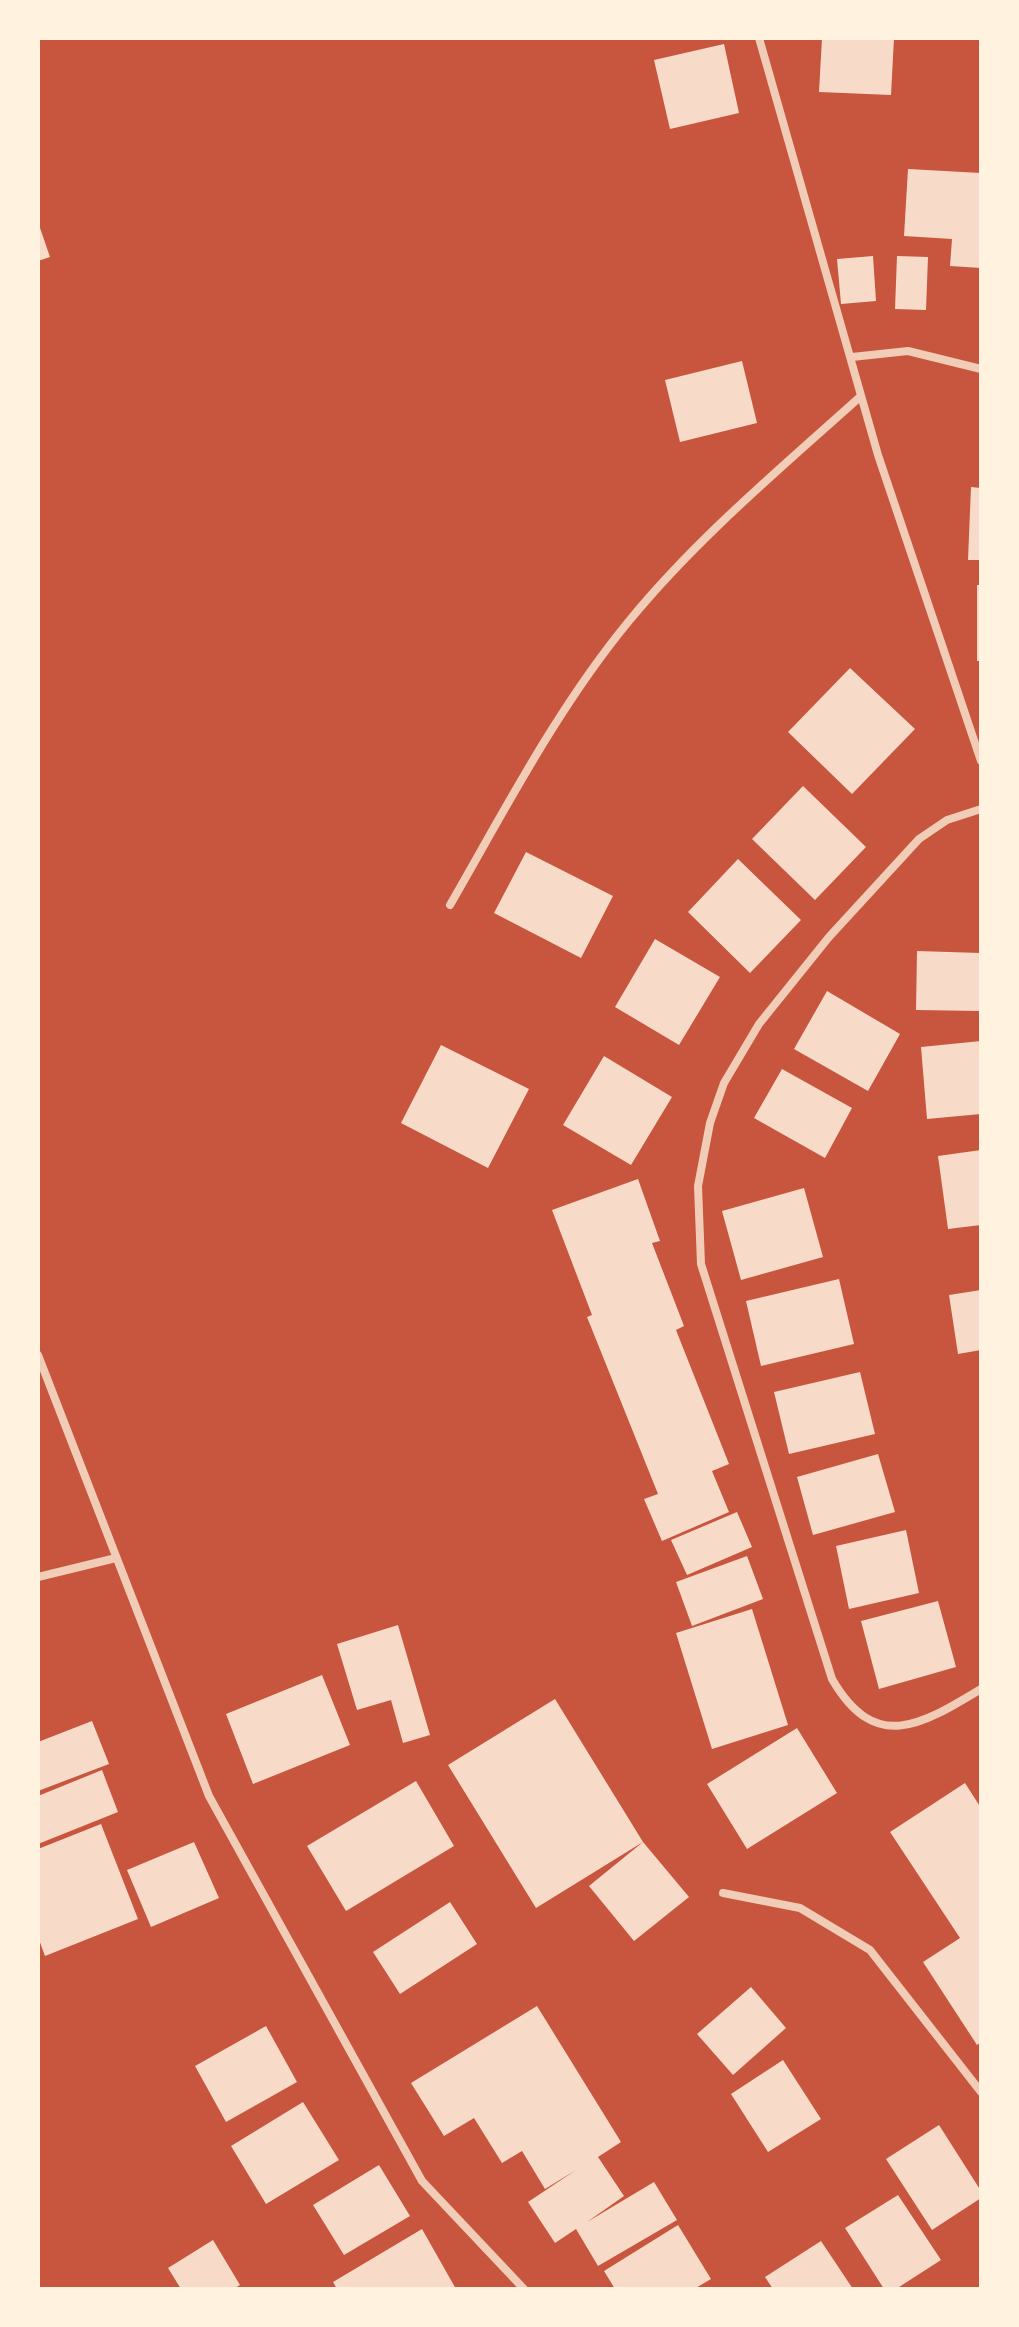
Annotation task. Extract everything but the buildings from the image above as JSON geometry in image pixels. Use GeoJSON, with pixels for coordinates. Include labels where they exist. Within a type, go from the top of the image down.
{"type":"FeatureCollection","features":[{"type":"Feature","properties":{"kind":"street"},"geometry":{"type":"LineString","coordinates":[[759,38],[861,396],[907,545],[981,761]]}},
{"type":"Feature","properties":{"kind":"street"},"geometry":{"type":"LineString","coordinates":[[852,357],[908,351],[981,369]]}},
{"type":"Feature","properties":{"kind":"street"},"geometry":{"type":"LineString","coordinates":[[450,905],[544,743],[629,621],[730,514],[861,396]]}},
{"type":"Feature","properties":{"kind":"street"},"geometry":{"type":"LineString","coordinates":[[981,809],[947,820],[919,839],[775,1000],[724,1083],[710,1123],[696,1213],[701,1264],[723,1340],[832,1679],[848,1706],[865,1721],[883,1728],[910,1724],[981,1689]]}},
{"type":"Feature","properties":{"kind":"street"},"geometry":{"type":"LineString","coordinates":[[38,1355],[209,1796],[422,2181],[524,2289]]}},
{"type":"Feature","properties":{"kind":"street"},"geometry":{"type":"LineString","coordinates":[[38,1577],[116,1558]]}},
{"type":"Feature","properties":{"kind":"street"},"geometry":{"type":"LineString","coordinates":[[723,1893],[800,1908],[870,1950],[981,2092]]}}]}
